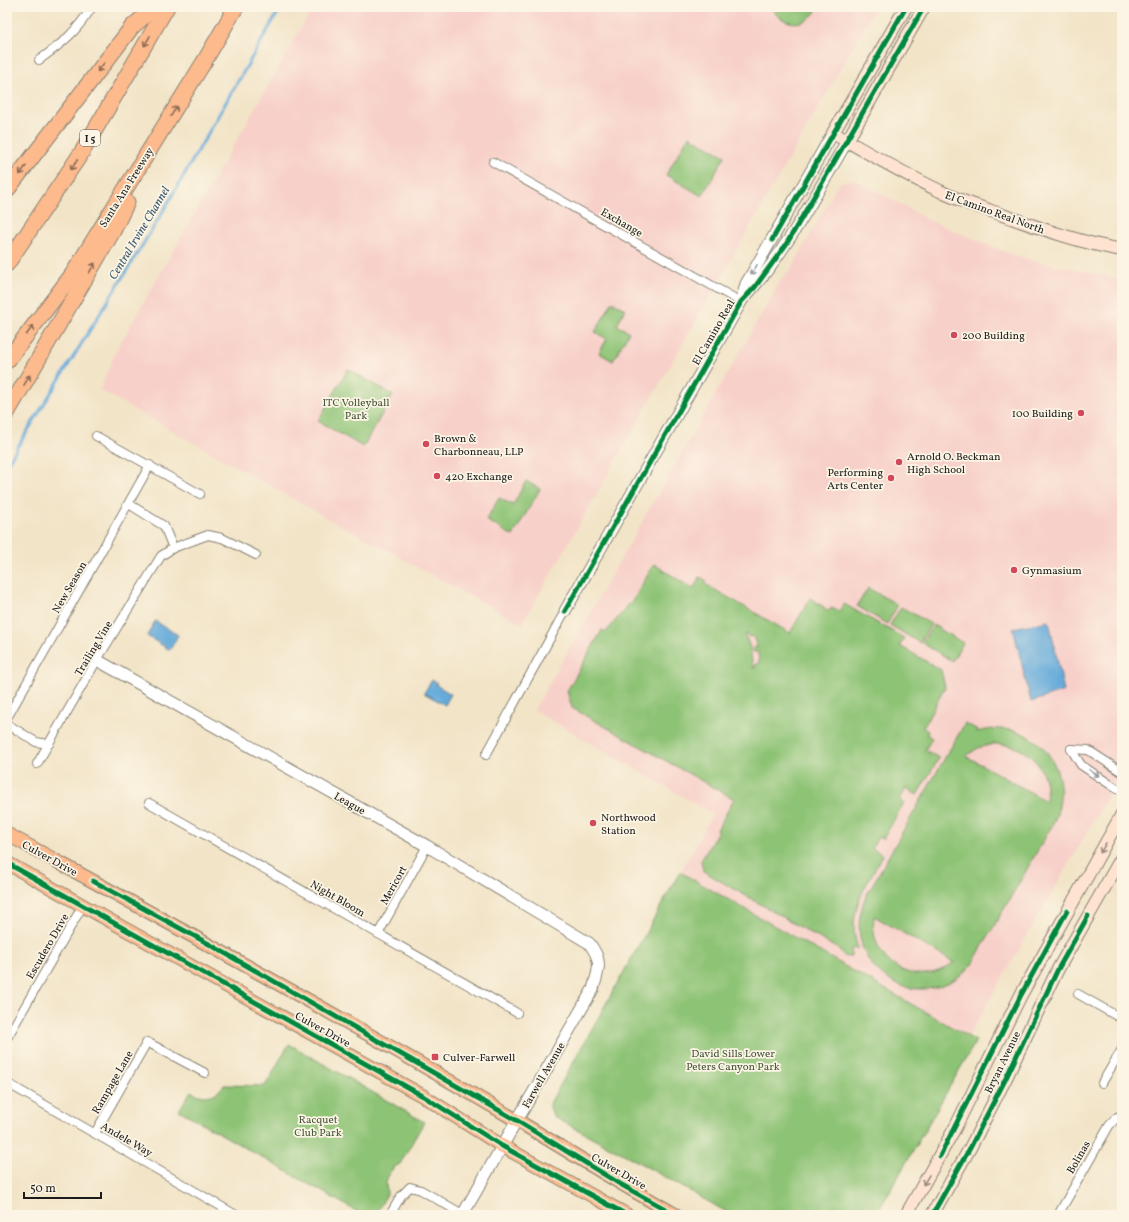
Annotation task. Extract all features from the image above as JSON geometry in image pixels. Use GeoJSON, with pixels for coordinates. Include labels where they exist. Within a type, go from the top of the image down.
{"type":"FeatureCollection","features":[{"type":"Feature","properties":{"kind":"highway"},"geometry":{"type":"LineString","coordinates":[[7,190],[132,26],[155,7]]}},
{"type":"Feature","properties":{"kind":"highway","name":"I 5"},"geometry":{"type":"LineString","coordinates":[[7,264],[82,152],[166,7]]}},
{"type":"Feature","properties":{"kind":"highway","name":"Santa Ana Freeway"},"geometry":{"type":"LineString","coordinates":[[7,361],[72,275],[204,62],[236,7]]}},
{"type":"Feature","properties":{"kind":"highway"},"geometry":{"type":"LineString","coordinates":[[7,414],[113,231],[153,144]]}},
{"type":"Feature","properties":{"kind":"main road","name":"El Camino Real"},"geometry":{"type":"LineString","coordinates":[[833,133],[906,7]]}},
{"type":"Feature","properties":{"kind":"main road","name":"El Camino Real"},"geometry":{"type":"LineString","coordinates":[[847,141],[924,7]]}},
{"type":"Feature","properties":{"kind":"main road","name":"El Camino Real North"},"geometry":{"type":"LineString","coordinates":[[833,133],[940,192],[970,205],[990,210],[1031,226],[1086,243],[1122,250]]}},
{"type":"Feature","properties":{"kind":"main road","name":"Bryan Avenue"},"geometry":{"type":"LineString","coordinates":[[906,1215],[955,1128],[1021,995],[1122,814]]}},
{"type":"Feature","properties":{"kind":"main road","name":"Culver Drive"},"geometry":{"type":"LineString","coordinates":[[7,834],[208,944],[516,1120],[620,1184],[676,1215]]}},
{"type":"Feature","properties":{"kind":"main road","name":"Bryan Avenue"},"geometry":{"type":"LineString","coordinates":[[932,1215],[970,1148],[1058,969],[1122,856]]}},
{"type":"Feature","properties":{"kind":"main road","name":"Culver Drive"},"geometry":{"type":"LineString","coordinates":[[7,863],[423,1096],[502,1146],[626,1215]]}},
{"type":"Feature","properties":{"kind":"street"},"geometry":{"type":"LineString","coordinates":[[39,60],[61,45],[75,31],[92,7]]}},
{"type":"Feature","properties":{"kind":"street","name":"El Camino Real"},"geometry":{"type":"LineString","coordinates":[[741,302],[746,284],[833,133]]}},
{"type":"Feature","properties":{"kind":"street","name":"El Camino Real"},"geometry":{"type":"LineString","coordinates":[[565,611],[741,302],[754,287],[786,242],[847,141]]}},
{"type":"Feature","properties":{"kind":"street","name":"Exchange"},"geometry":{"type":"LineString","coordinates":[[493,162],[741,302]]}},
{"type":"Feature","properties":{"kind":"street"},"geometry":{"type":"LineString","coordinates":[[96,436],[200,494]]}},
{"type":"Feature","properties":{"kind":"street","name":"New Season"},"geometry":{"type":"LineString","coordinates":[[7,718],[150,465]]}},
{"type":"Feature","properties":{"kind":"street"},"geometry":{"type":"LineString","coordinates":[[129,504],[164,526],[173,548]]}},
{"type":"Feature","properties":{"kind":"street","name":"Trailing Vine"},"geometry":{"type":"LineString","coordinates":[[37,764],[97,660],[161,556],[173,548],[208,535],[222,538],[256,555]]}},
{"type":"Feature","properties":{"kind":"street"},"geometry":{"type":"LineString","coordinates":[[486,755],[565,611]]}},
{"type":"Feature","properties":{"kind":"street","name":"League"},"geometry":{"type":"LineString","coordinates":[[97,660],[427,846],[589,943],[596,953]]}},
{"type":"Feature","properties":{"kind":"street"},"geometry":{"type":"LineString","coordinates":[[7,724],[36,742],[49,744]]}},
{"type":"Feature","properties":{"kind":"street"},"geometry":{"type":"LineString","coordinates":[[1122,772],[1088,750],[1071,749],[1081,764],[1117,789],[1122,789]]}},
{"type":"Feature","properties":{"kind":"street","name":"Night Bloom"},"geometry":{"type":"LineString","coordinates":[[149,803],[517,1013]]}},
{"type":"Feature","properties":{"kind":"street","name":"Mericort"},"geometry":{"type":"LineString","coordinates":[[378,934],[427,846]]}},
{"type":"Feature","properties":{"kind":"street","name":"Escudero Drive"},"geometry":{"type":"LineString","coordinates":[[7,1038],[82,905]]}},
{"type":"Feature","properties":{"kind":"street","name":"Farwell Avenue"},"geometry":{"type":"LineString","coordinates":[[463,1215],[516,1120],[593,989],[599,969],[596,953]]}},
{"type":"Feature","properties":{"kind":"street"},"geometry":{"type":"LineString","coordinates":[[1078,994],[1122,1019]]}},
{"type":"Feature","properties":{"kind":"street","name":"Rampage Lane"},"geometry":{"type":"LineString","coordinates":[[95,1133],[147,1042],[205,1073]]}},
{"type":"Feature","properties":{"kind":"street"},"geometry":{"type":"LineString","coordinates":[[1102,1083],[1122,1049]]}},
{"type":"Feature","properties":{"kind":"street","name":"Andele Way"},"geometry":{"type":"LineString","coordinates":[[7,1083],[236,1215]]}},
{"type":"Feature","properties":{"kind":"street","name":"Bolinas"},"geometry":{"type":"LineString","coordinates":[[1058,1215],[1109,1126],[1122,1114]]}},
{"type":"Feature","properties":{"kind":"street"},"geometry":{"type":"LineString","coordinates":[[390,1215],[401,1196],[410,1187],[421,1190],[463,1215]]}},
{"type":"Feature","properties":{"kind":"shaded area"},"geometry":{"type":"Polygon","coordinates":[[[313,7],[876,7],[522,624],[302,504],[100,390],[116,351],[313,7]]]}},
{"type":"Feature","properties":{"kind":"shaded area","name":"Arnold O. Beckman High School"},"geometry":{"type":"Polygon","coordinates":[[[854,179],[930,221],[1015,256],[1122,280],[1122,772],[968,1037],[680,872],[713,814],[534,710],[783,277],[792,268],[839,183],[854,179]]]}},
{"type":"Feature","properties":{"kind":"green space"},"geometry":{"type":"Polygon","coordinates":[[[771,7],[818,7],[814,14],[808,19],[795,23],[782,19],[771,7]]]}},
{"type":"Feature","properties":{"kind":"green space"},"geometry":{"type":"Polygon","coordinates":[[[689,136],[725,156],[702,196],[666,175],[689,136]]]}},
{"type":"Feature","properties":{"kind":"green space"},"geometry":{"type":"Polygon","coordinates":[[[612,302],[625,309],[617,325],[629,332],[613,361],[599,353],[607,339],[595,332],[612,302]]]}},
{"type":"Feature","properties":{"kind":"green space","name":"ITC Volleyball Park"},"geometry":{"type":"Polygon","coordinates":[[[348,369],[393,395],[363,447],[318,421],[348,369]]]}},
{"type":"Feature","properties":{"kind":"green space"},"geometry":{"type":"Polygon","coordinates":[[[526,481],[540,489],[513,536],[486,520],[499,498],[513,505],[526,481]]]}},
{"type":"Feature","properties":{"kind":"green space"},"geometry":{"type":"Polygon","coordinates":[[[654,564],[693,589],[700,577],[707,581],[705,584],[790,633],[810,598],[829,611],[831,608],[839,611],[844,604],[904,638],[900,646],[941,670],[945,687],[923,728],[928,731],[927,735],[932,738],[925,750],[939,758],[917,795],[906,788],[900,800],[904,803],[883,839],[878,837],[872,848],[883,855],[865,888],[856,911],[854,923],[858,948],[851,949],[851,957],[845,956],[838,949],[703,871],[701,861],[734,799],[572,708],[567,691],[602,630],[606,632],[635,597],[654,564]],[[747,634],[745,635],[750,647],[753,668],[755,668],[755,664],[759,664],[758,652],[754,652],[753,648],[757,647],[753,636],[749,637],[747,634]]]}},
{"type":"Feature","properties":{"kind":"green space"},"geometry":{"type":"Polygon","coordinates":[[[868,588],[898,605],[887,624],[857,606],[868,588]]]}},
{"type":"Feature","properties":{"kind":"green space"},"geometry":{"type":"Polygon","coordinates":[[[901,607],[931,624],[920,643],[890,625],[901,607]]]}},
{"type":"Feature","properties":{"kind":"green space"},"geometry":{"type":"Polygon","coordinates":[[[933,625],[963,643],[952,661],[922,643],[933,625]]]}},
{"type":"Feature","properties":{"kind":"green space"},"geometry":{"type":"Polygon","coordinates":[[[965,723],[978,730],[977,732],[998,729],[1017,732],[1034,740],[1046,752],[1055,767],[1060,785],[1059,804],[1053,824],[971,966],[950,982],[927,989],[905,987],[886,978],[871,963],[861,943],[859,920],[867,894],[965,723]],[[993,744],[978,748],[966,756],[1046,801],[1044,778],[1034,759],[1016,748],[993,744]],[[874,916],[874,933],[879,947],[887,959],[898,968],[910,973],[925,974],[939,971],[954,962],[953,962],[874,916]]]}},
{"type":"Feature","properties":{"kind":"green space","name":"David Sills Lower Peters Canyon Park"},"geometry":{"type":"Polygon","coordinates":[[[680,872],[976,1041],[876,1215],[732,1215],[631,1158],[554,1117],[549,1105],[680,872]]]}},
{"type":"Feature","properties":{"kind":"green space","name":"Racquet Club Park"},"geometry":{"type":"Polygon","coordinates":[[[289,1044],[424,1122],[400,1164],[394,1167],[388,1175],[386,1183],[387,1194],[375,1215],[363,1215],[179,1110],[191,1091],[196,1094],[209,1096],[217,1092],[224,1085],[265,1086],[289,1044]]]}},
{"type":"Feature","properties":{"kind":"water"},"geometry":{"type":"Polygon","coordinates":[[[155,621],[178,635],[170,650],[147,636],[155,621]]]}},
{"type":"Feature","properties":{"kind":"water"},"geometry":{"type":"Polygon","coordinates":[[[1049,621],[1064,691],[1031,702],[1013,628],[1049,621]]]}},
{"type":"Feature","properties":{"kind":"water"},"geometry":{"type":"Polygon","coordinates":[[[432,680],[437,683],[436,685],[451,694],[445,705],[424,693],[432,680]]]}},
{"type":"Feature","properties":{"kind":"waterway","name":"Central Irvine Channel"},"geometry":{"type":"LineString","coordinates":[[7,464],[158,220],[281,7]]}},
{"type":"Feature","properties":{"kind":"cycle path"},"geometry":{"type":"LineString","coordinates":[[772,240],[906,7]]}},
{"type":"Feature","properties":{"kind":"cycle path"},"geometry":{"type":"LineString","coordinates":[[565,611],[741,302],[755,287],[787,243],[924,7]]}},
{"type":"Feature","properties":{"kind":"cycle path"},"geometry":{"type":"LineString","coordinates":[[7,863],[423,1096],[502,1146],[627,1215]]}},
{"type":"Feature","properties":{"kind":"cycle path"},"geometry":{"type":"LineString","coordinates":[[93,881],[209,944],[516,1120],[620,1184],[676,1215]]}},
{"type":"Feature","properties":{"kind":"cycle path"},"geometry":{"type":"LineString","coordinates":[[940,1156],[1021,995],[1067,911]]}},
{"type":"Feature","properties":{"kind":"cycle path"},"geometry":{"type":"LineString","coordinates":[[932,1215],[970,1148],[1006,1078],[1058,969],[1088,916]]}},
{"type":"Feature","properties":{"kind":"place","name":"200 Building"},"geometry":{"type":"Point","coordinates":[954,335]}},
{"type":"Feature","properties":{"kind":"place","name":"100 Building"},"geometry":{"type":"Point","coordinates":[1081,413]}},
{"type":"Feature","properties":{"kind":"place","name":"Brown & Charbonneau, LLP"},"geometry":{"type":"Point","coordinates":[426,444]}},
{"type":"Feature","properties":{"kind":"place","name":"Arnold O. Beckman High School"},"geometry":{"type":"Point","coordinates":[899,462]}},
{"type":"Feature","properties":{"kind":"place","name":"420 Exchange"},"geometry":{"type":"Point","coordinates":[437,476]}},
{"type":"Feature","properties":{"kind":"place","name":"Performing Arts Center"},"geometry":{"type":"Point","coordinates":[891,478]}},
{"type":"Feature","properties":{"kind":"place","name":"Gynmasium"},"geometry":{"type":"Point","coordinates":[1014,570]}},
{"type":"Feature","properties":{"kind":"place","name":"Northwood Station"},"geometry":{"type":"Point","coordinates":[593,823]}},
{"type":"Feature","properties":{"kind":"place","name":"Culver-Farwell"},"geometry":{"type":"Point","coordinates":[435,1057]}}]}
